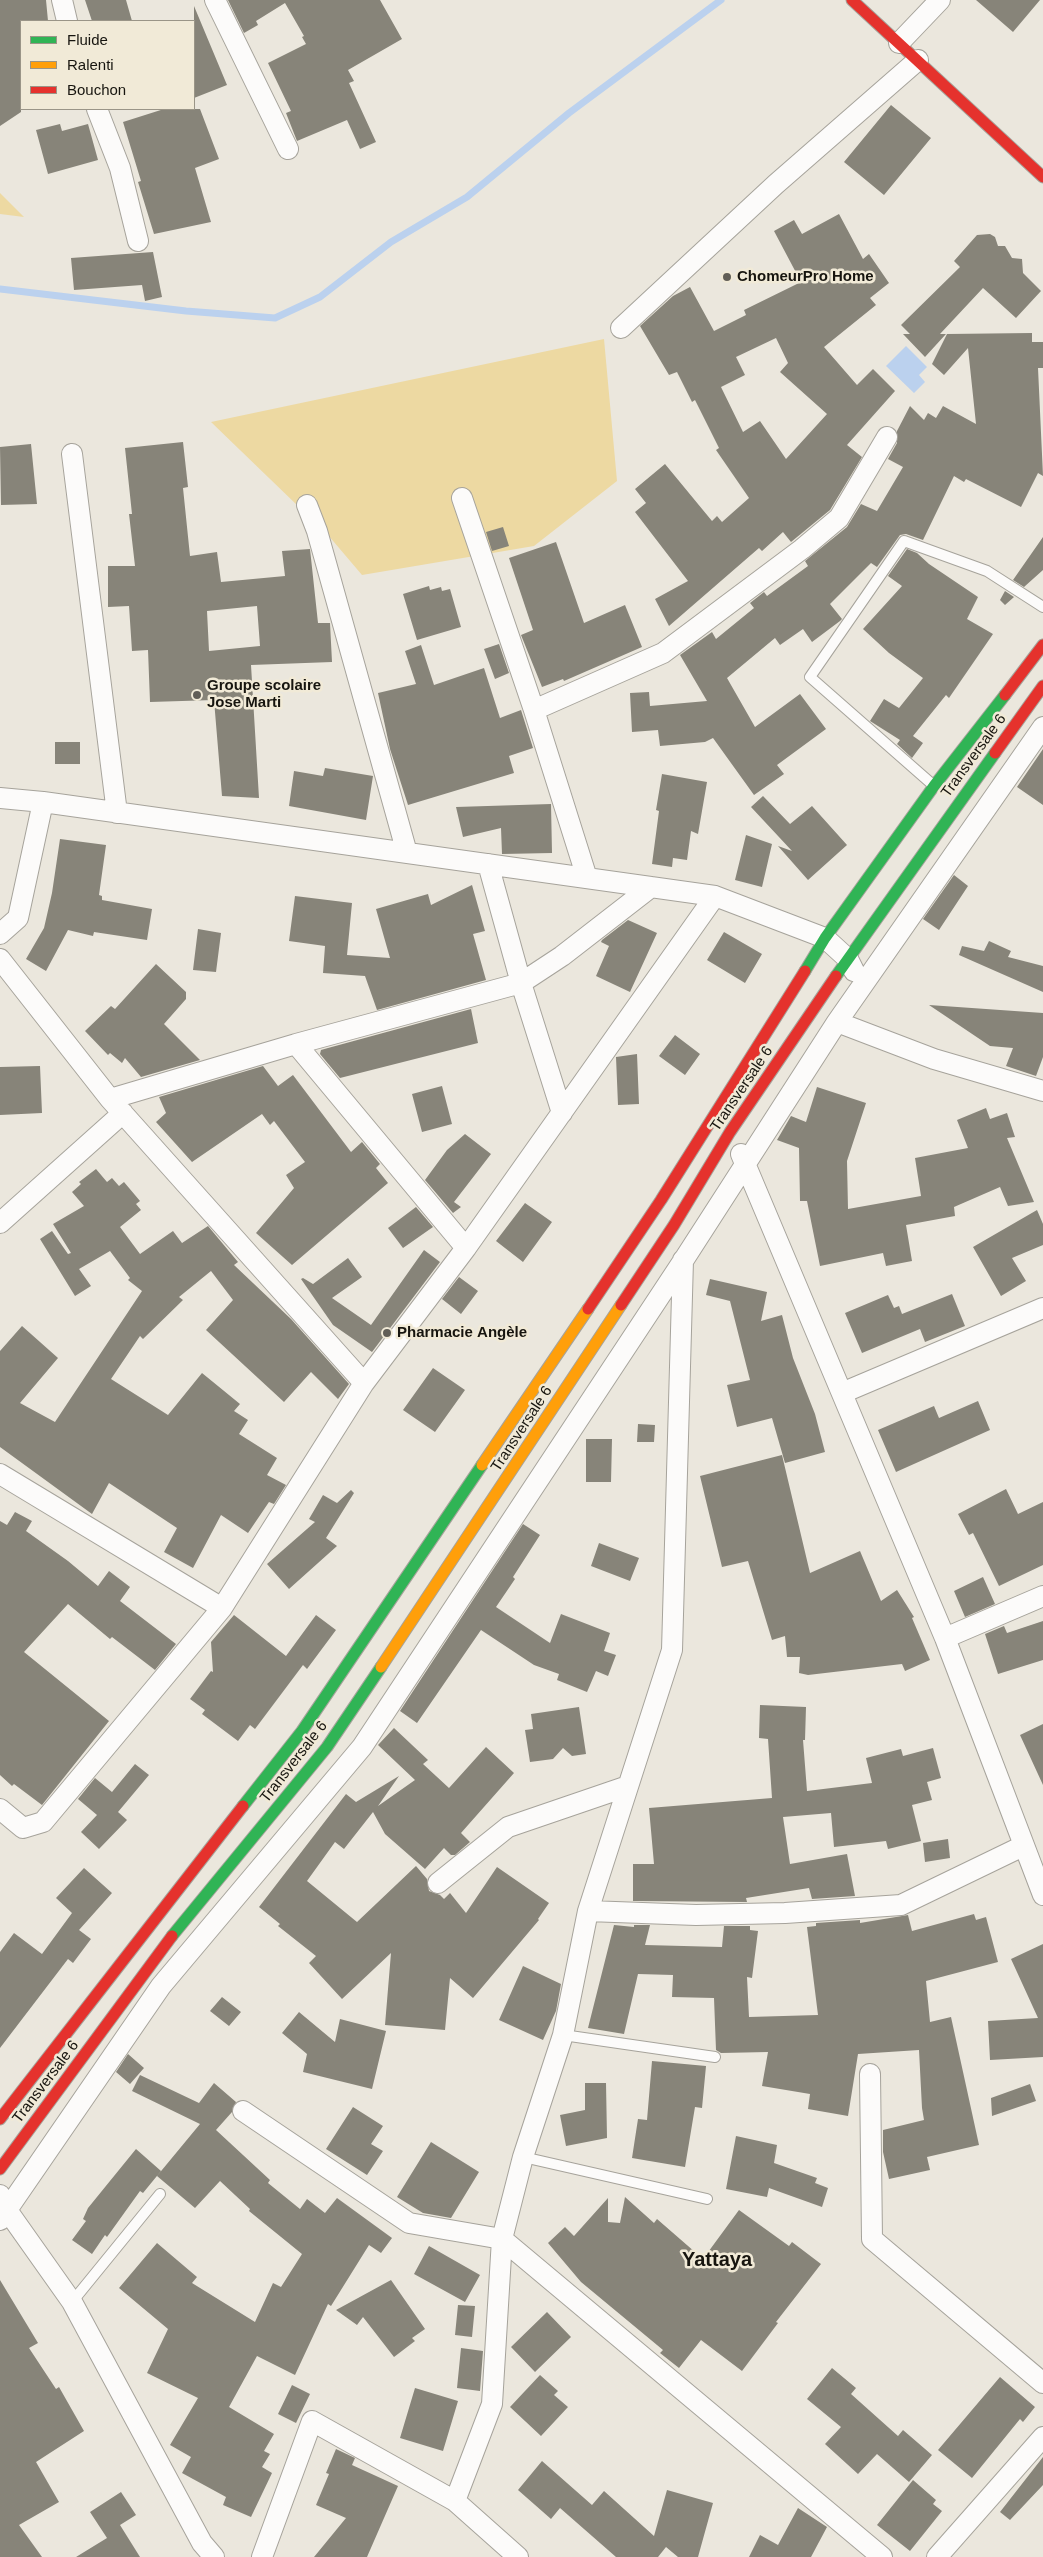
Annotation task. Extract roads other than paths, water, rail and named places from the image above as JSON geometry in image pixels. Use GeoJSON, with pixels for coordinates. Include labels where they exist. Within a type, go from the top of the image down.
{"type":"FeatureCollection","features":[{"type":"Feature","properties":{"kind":"main road"},"geometry":{"type":"LineString","coordinates":[[852,0],[1043,177]]}},
{"type":"Feature","properties":{"kind":"main road","name":"Transversale 6"},"geometry":{"type":"LineString","coordinates":[[0,2119],[302,1731],[661,1200],[825,938],[934,786],[1043,644]]}},
{"type":"Feature","properties":{"kind":"main road","name":"Transversale 6"},"geometry":{"type":"LineString","coordinates":[[0,2169],[119,2010],[144,1973],[327,1747],[461,1550],[674,1225],[730,1132],[940,827],[1037,710],[1043,686]]}},
{"type":"Feature","properties":{"kind":"street"},"geometry":{"type":"LineString","coordinates":[[62,0],[67,20]]}},
{"type":"Feature","properties":{"kind":"street"},"geometry":{"type":"LineString","coordinates":[[214,0],[288,149]]}},
{"type":"Feature","properties":{"kind":"street"},"geometry":{"type":"LineString","coordinates":[[899,43],[940,0]]}},
{"type":"Feature","properties":{"kind":"street"},"geometry":{"type":"LineString","coordinates":[[621,328],[776,184],[918,60]]}},
{"type":"Feature","properties":{"kind":"street"},"geometry":{"type":"LineString","coordinates":[[96,110],[120,168],[138,241]]}},
{"type":"Feature","properties":{"kind":"street"},"geometry":{"type":"LineString","coordinates":[[534,710],[663,653],[802,550],[839,518],[887,437]]}},
{"type":"Feature","properties":{"kind":"street"},"geometry":{"type":"LineString","coordinates":[[72,454],[117,812]]}},
{"type":"Feature","properties":{"kind":"street"},"geometry":{"type":"LineString","coordinates":[[462,498],[534,710],[587,878]]}},
{"type":"Feature","properties":{"kind":"street"},"geometry":{"type":"LineString","coordinates":[[307,505],[317,531],[407,853]]}},
{"type":"Feature","properties":{"kind":"street"},"geometry":{"type":"LineString","coordinates":[[214,2557],[202,2543],[72,2302],[2,2208],[161,1986],[362,1747],[683,1261],[745,1162],[837,1022],[1043,727]]}},
{"type":"Feature","properties":{"kind":"street"},"geometry":{"type":"LineString","coordinates":[[0,798],[117,812],[715,896],[825,938],[848,958],[862,986]]}},
{"type":"Feature","properties":{"kind":"street"},"geometry":{"type":"LineString","coordinates":[[0,934],[18,918],[44,802]]}},
{"type":"Feature","properties":{"kind":"street"},"geometry":{"type":"LineString","coordinates":[[940,827],[959,847]]}},
{"type":"Feature","properties":{"kind":"street"},"geometry":{"type":"LineString","coordinates":[[488,864],[521,983],[562,1113]]}},
{"type":"Feature","properties":{"kind":"street"},"geometry":{"type":"LineString","coordinates":[[0,1223],[116,1106],[296,1044],[521,983],[562,956],[651,886]]}},
{"type":"Feature","properties":{"kind":"street"},"geometry":{"type":"LineString","coordinates":[[0,1809],[23,1828],[43,1822],[222,1608],[364,1383],[466,1248],[715,896]]}},
{"type":"Feature","properties":{"kind":"street"},"geometry":{"type":"LineString","coordinates":[[0,959],[116,1106],[364,1383]]}},
{"type":"Feature","properties":{"kind":"street"},"geometry":{"type":"LineString","coordinates":[[837,1022],[934,1059],[1043,1091]]}},
{"type":"Feature","properties":{"kind":"street"},"geometry":{"type":"LineString","coordinates":[[296,1044],[466,1248]]}},
{"type":"Feature","properties":{"kind":"street"},"geometry":{"type":"LineString","coordinates":[[730,1132],[745,1162],[945,1638],[1043,1895]]}},
{"type":"Feature","properties":{"kind":"street"},"geometry":{"type":"LineString","coordinates":[[455,2501],[492,2404],[502,2239],[523,2157],[563,2035],[588,1911],[672,1650],[683,1261],[674,1225]]}},
{"type":"Feature","properties":{"kind":"street"},"geometry":{"type":"LineString","coordinates":[[842,1393],[1043,1308]]}},
{"type":"Feature","properties":{"kind":"street"},"geometry":{"type":"LineString","coordinates":[[0,1474],[222,1608]]}},
{"type":"Feature","properties":{"kind":"street"},"geometry":{"type":"LineString","coordinates":[[461,1550],[482,1565]]}},
{"type":"Feature","properties":{"kind":"street"},"geometry":{"type":"LineString","coordinates":[[945,1638],[1043,1596]]}},
{"type":"Feature","properties":{"kind":"street"},"geometry":{"type":"LineString","coordinates":[[438,1882],[508,1827],[628,1786]]}},
{"type":"Feature","properties":{"kind":"street"},"geometry":{"type":"LineString","coordinates":[[283,1800],[300,1820]]}},
{"type":"Feature","properties":{"kind":"street"},"geometry":{"type":"LineString","coordinates":[[588,1911],[706,1915],[786,1913],[901,1905],[1023,1846]]}},
{"type":"Feature","properties":{"kind":"street"},"geometry":{"type":"LineString","coordinates":[[144,1973],[161,1986]]}},
{"type":"Feature","properties":{"kind":"street"},"geometry":{"type":"LineString","coordinates":[[119,2010],[135,2023]]}},
{"type":"Feature","properties":{"kind":"street"},"geometry":{"type":"LineString","coordinates":[[870,2074],[872,2239],[1043,2383]]}},
{"type":"Feature","properties":{"kind":"street"},"geometry":{"type":"LineString","coordinates":[[243,2110],[409,2223],[502,2239],[882,2557]]}},
{"type":"Feature","properties":{"kind":"street"},"geometry":{"type":"LineString","coordinates":[[262,2557],[312,2420],[455,2501],[518,2557]]}},
{"type":"Feature","properties":{"kind":"street"},"geometry":{"type":"LineString","coordinates":[[937,2557],[1043,2437]]}},
{"type":"Feature","properties":{"kind":"lane"},"geometry":{"type":"LineString","coordinates":[[934,786],[810,677],[904,540],[987,571],[1043,607]]}},
{"type":"Feature","properties":{"kind":"lane"},"geometry":{"type":"LineString","coordinates":[[563,2035],[715,2057]]}},
{"type":"Feature","properties":{"kind":"lane"},"geometry":{"type":"LineString","coordinates":[[523,2157],[706,2199]]}},
{"type":"Feature","properties":{"kind":"lane"},"geometry":{"type":"LineString","coordinates":[[72,2302],[160,2194]]}},
{"type":"Feature","properties":{"kind":"water"},"geometry":{"type":"Polygon","coordinates":[[[906,346],[927,367],[919,375],[925,382],[914,393],[886,366],[906,346]]]}},
{"type":"Feature","properties":{"kind":"waterway"},"geometry":{"type":"LineString","coordinates":[[0,289],[186,311],[275,318],[320,297],[391,242],[467,197],[569,113],[721,0]]}},
{"type":"Feature","properties":{"kind":"place","name":"ChomeurPro Home"},"geometry":{"type":"Point","coordinates":[727,277]}},
{"type":"Feature","properties":{"kind":"place","name":"Groupe scolaire Jose Marti"},"geometry":{"type":"Point","coordinates":[197,695]}},
{"type":"Feature","properties":{"kind":"place","name":"Pharmacie Angèle"},"geometry":{"type":"Point","coordinates":[387,1333]}},
{"type":"Feature","properties":{"kind":"district","name":"Yattaya"},"geometry":{"type":"Point","coordinates":[717,2260]}}]}
